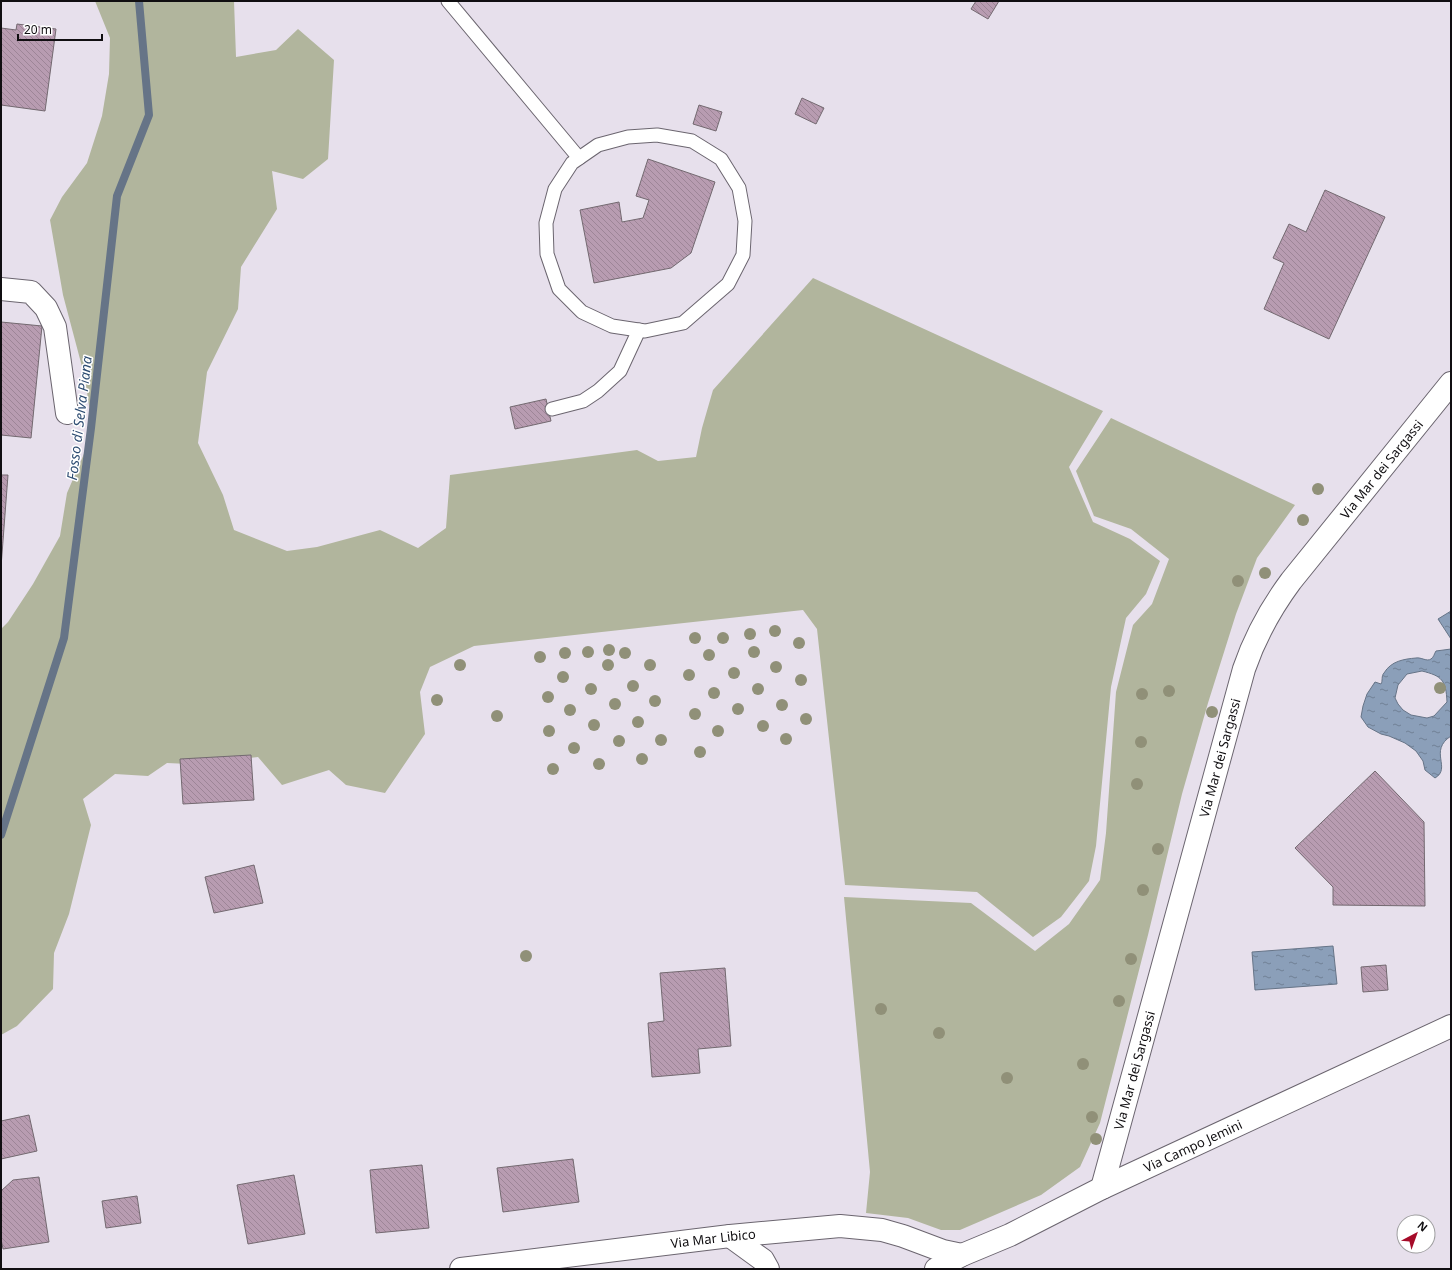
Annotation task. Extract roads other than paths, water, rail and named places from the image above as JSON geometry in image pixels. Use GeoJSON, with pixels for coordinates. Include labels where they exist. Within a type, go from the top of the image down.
{"type":"FeatureCollection","features":[{"type":"Feature","properties":{"kind":"street"},"geometry":{"type":"LineString","coordinates":[[1,289],[31,292],[46,308],[56,326],[67,413]]}},
{"type":"Feature","properties":{"kind":"street","name":"Via Mar dei Sargassi"},"geometry":{"type":"LineString","coordinates":[[1102,1188],[1244,669],[1252,648],[1263,624],[1291,581],[1451,383]]}},
{"type":"Feature","properties":{"kind":"street","name":"Via Campo Jemini"},"geometry":{"type":"LineString","coordinates":[[936,1269],[962,1255],[1010,1235],[1102,1188],[1451,1026]]}},
{"type":"Feature","properties":{"kind":"street","name":"Via Mar Libico"},"geometry":{"type":"LineString","coordinates":[[461,1269],[730,1236],[840,1226],[882,1230],[904,1236],[943,1251],[962,1255]]}},
{"type":"Feature","properties":{"kind":"street"},"geometry":{"type":"LineString","coordinates":[[730,1236],[763,1260],[768,1269]]}},
{"type":"Feature","properties":{"kind":"lane"},"geometry":{"type":"LineString","coordinates":[[448,1],[579,158]]}},
{"type":"Feature","properties":{"kind":"lane"},"geometry":{"type":"LineString","coordinates":[[657,135],[692,141],[721,159],[739,188],[745,221],[743,255],[728,284],[683,322],[645,331],[612,326],[582,312],[559,289],[547,254],[546,223],[555,189],[572,163],[579,158],[598,145],[628,137],[657,135]]}},
{"type":"Feature","properties":{"kind":"lane"},"geometry":{"type":"LineString","coordinates":[[552,409],[583,401],[598,391],[620,371],[639,330]]}},
{"type":"Feature","properties":{"kind":"water"},"geometry":{"type":"Polygon","coordinates":[[[1451,611],[1451,639],[1438,619],[1451,611]]]}},
{"type":"Feature","properties":{"kind":"water"},"geometry":{"type":"Polygon","coordinates":[[[1451,649],[1451,736],[1441,747],[1441,769],[1440,774],[1435,778],[1425,770],[1423,761],[1416,751],[1405,743],[1381,734],[1368,727],[1361,717],[1367,694],[1375,682],[1381,684],[1383,674],[1390,666],[1398,661],[1407,659],[1418,658],[1429,660],[1433,657],[1436,651],[1451,649]],[[1422,671],[1407,674],[1398,685],[1395,698],[1403,710],[1411,715],[1427,718],[1434,716],[1447,702],[1442,680],[1434,675],[1422,671]]]}},
{"type":"Feature","properties":{"kind":"water"},"geometry":{"type":"Polygon","coordinates":[[[1333,946],[1337,984],[1255,990],[1252,952],[1333,946]]]}},
{"type":"Feature","properties":{"kind":"waterway","name":"Fosso di Selva Piana"},"geometry":{"type":"LineString","coordinates":[[1,835],[64,638],[91,428],[117,196],[149,115],[139,1]]}}]}
